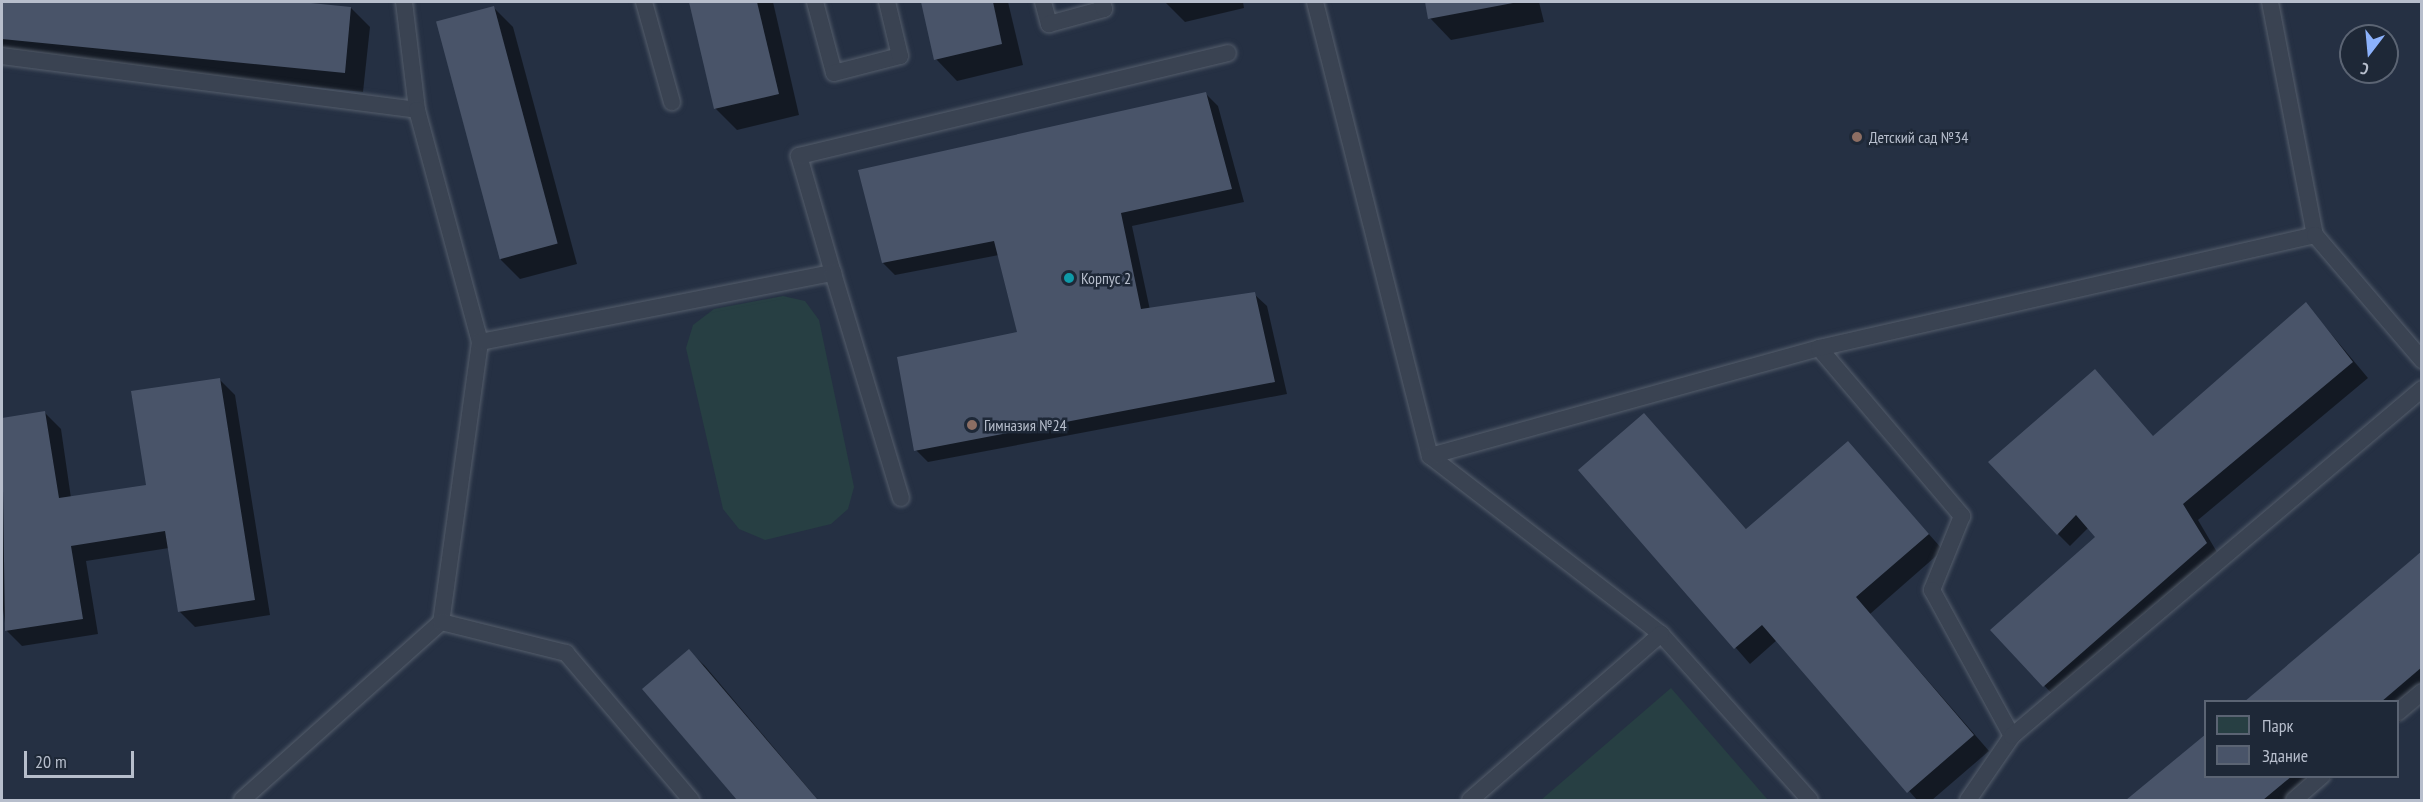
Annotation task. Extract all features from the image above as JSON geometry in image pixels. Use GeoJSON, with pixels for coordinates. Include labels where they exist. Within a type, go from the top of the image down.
{"type":"FeatureCollection","features":[{"type":"Feature","properties":{"kind":"lane"},"geometry":{"type":"LineString","coordinates":[[242,801],[441,622],[480,342],[417,110],[404,2]]}},
{"type":"Feature","properties":{"kind":"lane"},"geometry":{"type":"LineString","coordinates":[[644,2],[672,102]]}},
{"type":"Feature","properties":{"kind":"lane"},"geometry":{"type":"LineString","coordinates":[[815,2],[834,72],[900,56],[887,2]]}},
{"type":"Feature","properties":{"kind":"lane"},"geometry":{"type":"LineString","coordinates":[[1043,2],[1049,24],[1104,9],[1102,2]]}},
{"type":"Feature","properties":{"kind":"lane"},"geometry":{"type":"LineString","coordinates":[[1315,2],[1430,456],[1661,634],[1810,801]]}},
{"type":"Feature","properties":{"kind":"lane"},"geometry":{"type":"LineString","coordinates":[[2270,2],[2315,236],[2421,360]]}},
{"type":"Feature","properties":{"kind":"lane"},"geometry":{"type":"LineString","coordinates":[[902,498],[799,156],[1228,52]]}},
{"type":"Feature","properties":{"kind":"lane"},"geometry":{"type":"LineString","coordinates":[[2,56],[417,110]]}},
{"type":"Feature","properties":{"kind":"lane"},"geometry":{"type":"LineString","coordinates":[[1430,456],[1819,348],[2315,236]]}},
{"type":"Feature","properties":{"kind":"lane"},"geometry":{"type":"LineString","coordinates":[[480,342],[833,273]]}},
{"type":"Feature","properties":{"kind":"lane"},"geometry":{"type":"LineString","coordinates":[[1819,348],[1962,516],[1932,590],[2012,736]]}},
{"type":"Feature","properties":{"kind":"lane"},"geometry":{"type":"LineString","coordinates":[[1968,801],[2012,736],[2421,389]]}},
{"type":"Feature","properties":{"kind":"lane"},"geometry":{"type":"LineString","coordinates":[[441,622],[566,653],[691,801]]}},
{"type":"Feature","properties":{"kind":"lane"},"geometry":{"type":"LineString","coordinates":[[1470,801],[1661,634]]}},
{"type":"Feature","properties":{"kind":"lane"},"geometry":{"type":"LineString","coordinates":[[2399,710],[2421,692]]}},
{"type":"Feature","properties":{"kind":"lane"},"geometry":{"type":"LineString","coordinates":[[2294,801],[2321,778]]}},
{"type":"Feature","properties":{"kind":"green space"},"geometry":{"type":"Polygon","coordinates":[[[783,296],[805,301],[819,320],[854,487],[848,509],[831,524],[765,540],[739,529],[723,509],[686,348],[693,325],[714,309],[783,296]]]}},
{"type":"Feature","properties":{"kind":"green space"},"geometry":{"type":"Polygon","coordinates":[[[1671,688],[1768,800],[1541,800],[1671,688]]]}},
{"type":"Feature","properties":{"kind":"building"},"geometry":{"type":"Polygon","coordinates":[[[2,2],[301,2],[351,7],[345,73],[2,39],[2,2]]]}},
{"type":"Feature","properties":{"kind":"building"},"geometry":{"type":"Polygon","coordinates":[[[689,2],[757,2],[779,94],[714,109],[689,2]]]}},
{"type":"Feature","properties":{"kind":"building"},"geometry":{"type":"Polygon","coordinates":[[[921,2],[993,2],[1002,44],[934,60],[921,2]]]}},
{"type":"Feature","properties":{"kind":"building"},"geometry":{"type":"Polygon","coordinates":[[[1425,2],[1513,2],[1513,3],[1428,19],[1425,2]]]}},
{"type":"Feature","properties":{"kind":"building"},"geometry":{"type":"Polygon","coordinates":[[[494,6],[558,244],[500,259],[436,22],[494,6]]]}},
{"type":"Feature","properties":{"kind":"building","name":"Корпус 2"},"geometry":{"type":"Polygon","coordinates":[[[1206,92],[1232,189],[1121,213],[1141,309],[1255,292],[1275,382],[914,451],[897,357],[1017,332],[994,241],[882,263],[858,170],[1206,92]]]}},
{"type":"Feature","properties":{"kind":"building"},"geometry":{"type":"Polygon","coordinates":[[[2306,302],[2353,362],[2183,504],[2207,543],[2043,687],[1990,630],[2095,537],[2076,515],[2057,535],[1988,462],[2095,369],[2153,436],[2306,302]]]}},
{"type":"Feature","properties":{"kind":"building"},"geometry":{"type":"Polygon","coordinates":[[[220,378],[255,600],[178,612],[165,531],[71,546],[83,619],[5,631],[2,418],[45,411],[59,498],[146,485],[131,391],[220,378]]]}},
{"type":"Feature","properties":{"kind":"building"},"geometry":{"type":"Polygon","coordinates":[[[1644,413],[1746,529],[1848,441],[1929,534],[1856,597],[1974,735],[1907,793],[1762,625],[1734,649],[1578,470],[1644,413]]]}},
{"type":"Feature","properties":{"kind":"building"},"geometry":{"type":"Polygon","coordinates":[[[2422,551],[2422,667],[2383,700],[2246,700],[2422,551]]]}},
{"type":"Feature","properties":{"kind":"building"},"geometry":{"type":"Polygon","coordinates":[[[689,649],[818,800],[737,800],[642,689],[689,649]]]}},
{"type":"Feature","properties":{"kind":"building"},"geometry":{"type":"Polygon","coordinates":[[[2204,736],[2204,778],[2290,778],[2263,800],[2126,800],[2204,736]]]}},
{"type":"Feature","properties":{"kind":"place","name":"Детский сад №34"},"geometry":{"type":"Point","coordinates":[1857,137]}},
{"type":"Feature","properties":{"kind":"place","name":"Корпус 2"},"geometry":{"type":"Point","coordinates":[1069,278]}},
{"type":"Feature","properties":{"kind":"place","name":"Гимназия №24"},"geometry":{"type":"Point","coordinates":[972,425]}}]}
